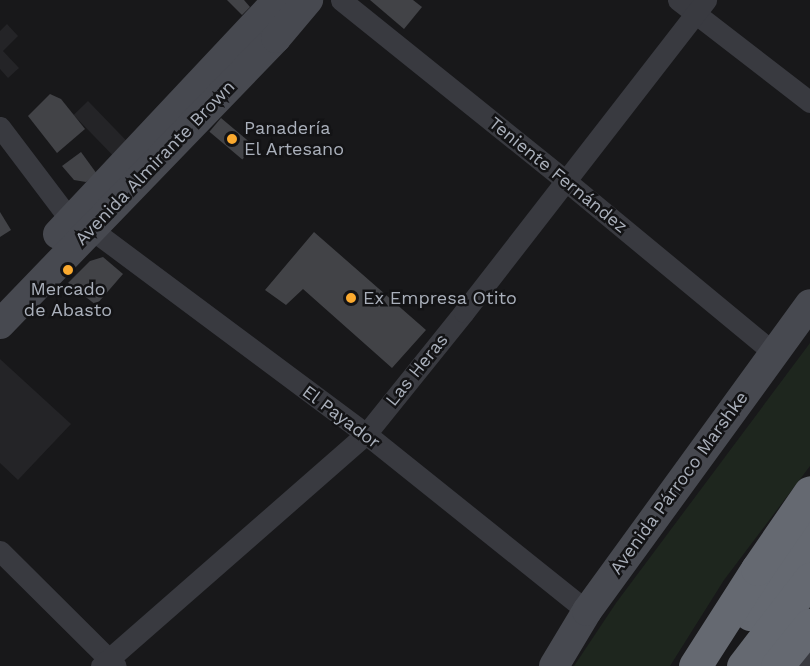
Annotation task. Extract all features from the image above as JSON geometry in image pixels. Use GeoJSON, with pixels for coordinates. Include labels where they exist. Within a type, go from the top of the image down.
{"type":"FeatureCollection","features":[{"type":"Feature","properties":{"kind":"highway"},"geometry":{"type":"LineString","coordinates":[[695,666],[810,492]]}},
{"type":"Feature","properties":{"kind":"highway"},"geometry":{"type":"LineString","coordinates":[[709,666],[810,537]]}},
{"type":"Feature","properties":{"kind":"highway"},"geometry":{"type":"LineString","coordinates":[[743,666],[810,579]]}},
{"type":"Feature","properties":{"kind":"highway"},"geometry":{"type":"LineString","coordinates":[[777,666],[810,625]]}},
{"type":"Feature","properties":{"kind":"main road","name":"Avenida Almirante Brown"},"geometry":{"type":"LineString","coordinates":[[0,295],[81,225],[276,38],[296,2]]}},
{"type":"Feature","properties":{"kind":"main road","name":"Avenida Almirante Brown"},"geometry":{"type":"LineString","coordinates":[[0,324],[81,225]]}},
{"type":"Feature","properties":{"kind":"main road","name":"Avenida Párroco Marshke"},"geometry":{"type":"LineString","coordinates":[[554,666],[587,610],[810,304]]}},
{"type":"Feature","properties":{"kind":"street","name":"Teniente Fernández"},"geometry":{"type":"LineString","coordinates":[[341,0],[566,180],[773,352]]}},
{"type":"Feature","properties":{"kind":"street"},"geometry":{"type":"LineString","coordinates":[[678,0],[701,7],[810,102]]}},
{"type":"Feature","properties":{"kind":"street","name":"Las Heras"},"geometry":{"type":"LineString","coordinates":[[109,664],[366,434],[701,7]]}},
{"type":"Feature","properties":{"kind":"street","name":"El Payador"},"geometry":{"type":"LineString","coordinates":[[0,127],[81,225],[366,434],[587,610]]}},
{"type":"Feature","properties":{"kind":"street"},"geometry":{"type":"LineString","coordinates":[[0,551],[109,664]]}},
{"type":"Feature","properties":{"kind":"street"},"geometry":{"type":"LineString","coordinates":[[802,666],[810,655]]}},
{"type":"Feature","properties":{"kind":"shaded area"},"geometry":{"type":"Polygon","coordinates":[[[7,24],[18,36],[3,51],[19,68],[8,78],[0,69],[0,31],[7,24]]]}},
{"type":"Feature","properties":{"kind":"shaded area"},"geometry":{"type":"Polygon","coordinates":[[[88,101],[128,143],[114,157],[74,115],[88,101]]]}},
{"type":"Feature","properties":{"kind":"shaded area"},"geometry":{"type":"Polygon","coordinates":[[[810,343],[810,466],[724,580],[670,666],[574,666],[616,603],[810,343]]]}},
{"type":"Feature","properties":{"kind":"shaded area"},"geometry":{"type":"Polygon","coordinates":[[[0,359],[71,424],[18,480],[0,463],[0,359]]]}},
{"type":"Feature","properties":{"kind":"building"},"geometry":{"type":"Polygon","coordinates":[[[227,0],[244,0],[250,7],[242,15],[227,0]]]}},
{"type":"Feature","properties":{"kind":"building"},"geometry":{"type":"Polygon","coordinates":[[[370,0],[413,0],[422,7],[404,29],[370,0]]]}},
{"type":"Feature","properties":{"kind":"building"},"geometry":{"type":"Polygon","coordinates":[[[50,94],[61,99],[85,129],[57,153],[28,116],[50,94]]]}},
{"type":"Feature","properties":{"kind":"building","name":"Panadería El Artesano"},"geometry":{"type":"Polygon","coordinates":[[[221,118],[254,146],[242,159],[209,132],[221,118]]]}},
{"type":"Feature","properties":{"kind":"building"},"geometry":{"type":"Polygon","coordinates":[[[81,152],[97,174],[86,182],[74,180],[62,166],[81,152]]]}},
{"type":"Feature","properties":{"kind":"building"},"geometry":{"type":"Polygon","coordinates":[[[0,212],[11,230],[0,237],[0,212]]]}},
{"type":"Feature","properties":{"kind":"building","name":"Ex Empresa Otito"},"geometry":{"type":"Polygon","coordinates":[[[314,232],[426,330],[392,368],[303,289],[286,305],[265,290],[314,232]]]}},
{"type":"Feature","properties":{"kind":"building"},"geometry":{"type":"Polygon","coordinates":[[[103,257],[123,274],[96,305],[68,283],[90,261],[103,257]]]}},
{"type":"Feature","properties":{"kind":"place","name":"Panadería El Artesano"},"geometry":{"type":"Point","coordinates":[232,139]}},
{"type":"Feature","properties":{"kind":"place","name":"Mercado de Abasto"},"geometry":{"type":"Point","coordinates":[68,270]}},
{"type":"Feature","properties":{"kind":"place","name":"Ex Empresa Otito"},"geometry":{"type":"Point","coordinates":[351,298]}}]}
